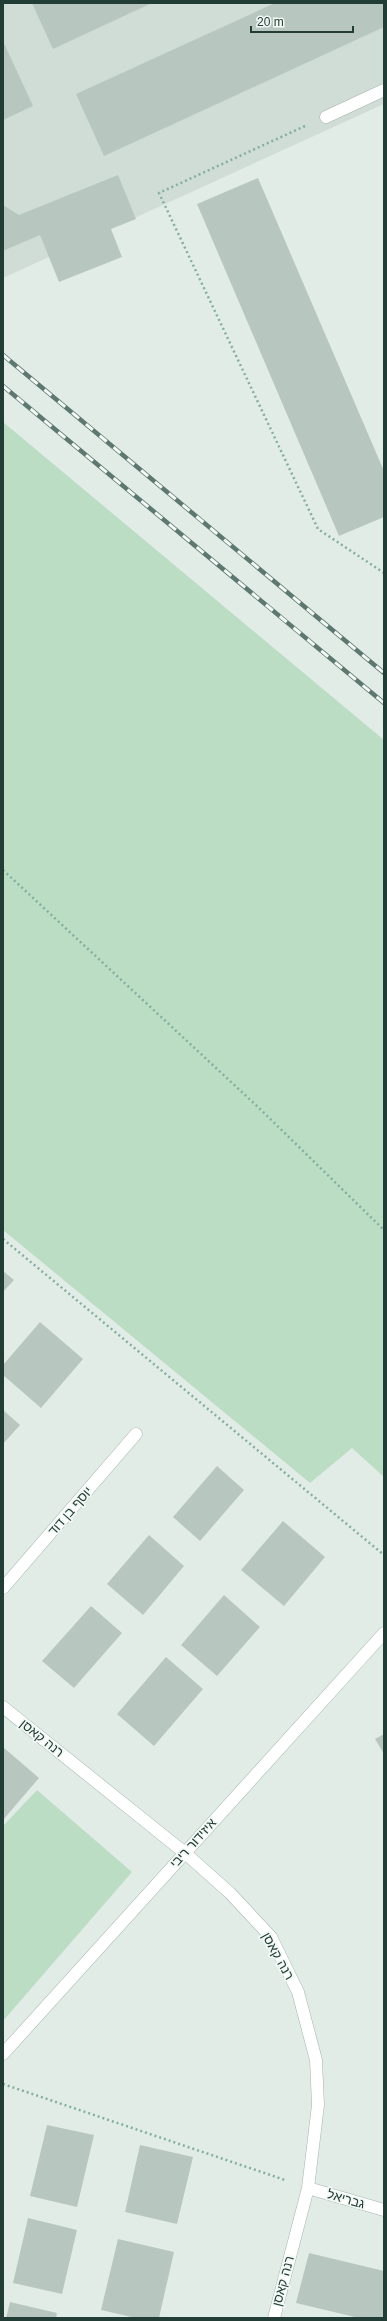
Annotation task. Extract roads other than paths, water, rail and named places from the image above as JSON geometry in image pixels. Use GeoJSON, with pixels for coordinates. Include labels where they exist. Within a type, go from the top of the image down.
{"type":"FeatureCollection","features":[{"type":"Feature","properties":{"kind":"street"},"geometry":{"type":"LineString","coordinates":[[326,117],[384,90]]}},
{"type":"Feature","properties":{"kind":"street","name":"יוסף בן דוד"},"geometry":{"type":"LineString","coordinates":[[3,1588],[136,1434]]}},
{"type":"Feature","properties":{"kind":"street","name":"איזידור ריבי"},"geometry":{"type":"LineString","coordinates":[[3,2054],[384,1633]]}},
{"type":"Feature","properties":{"kind":"street","name":"רנה קאסן"},"geometry":{"type":"LineString","coordinates":[[3,1707],[185,1853],[230,1893],[270,1937],[298,1992],[316,2060],[318,2105],[308,2188],[274,2318]]}},
{"type":"Feature","properties":{"kind":"street","name":"גבריאל"},"geometry":{"type":"LineString","coordinates":[[308,2188],[384,2210]]}},
{"type":"Feature","properties":{"kind":"railway"},"geometry":{"type":"LineString","coordinates":[[3,355],[384,673]]}},
{"type":"Feature","properties":{"kind":"railway"},"geometry":{"type":"LineString","coordinates":[[3,386],[384,703]]}}]}
